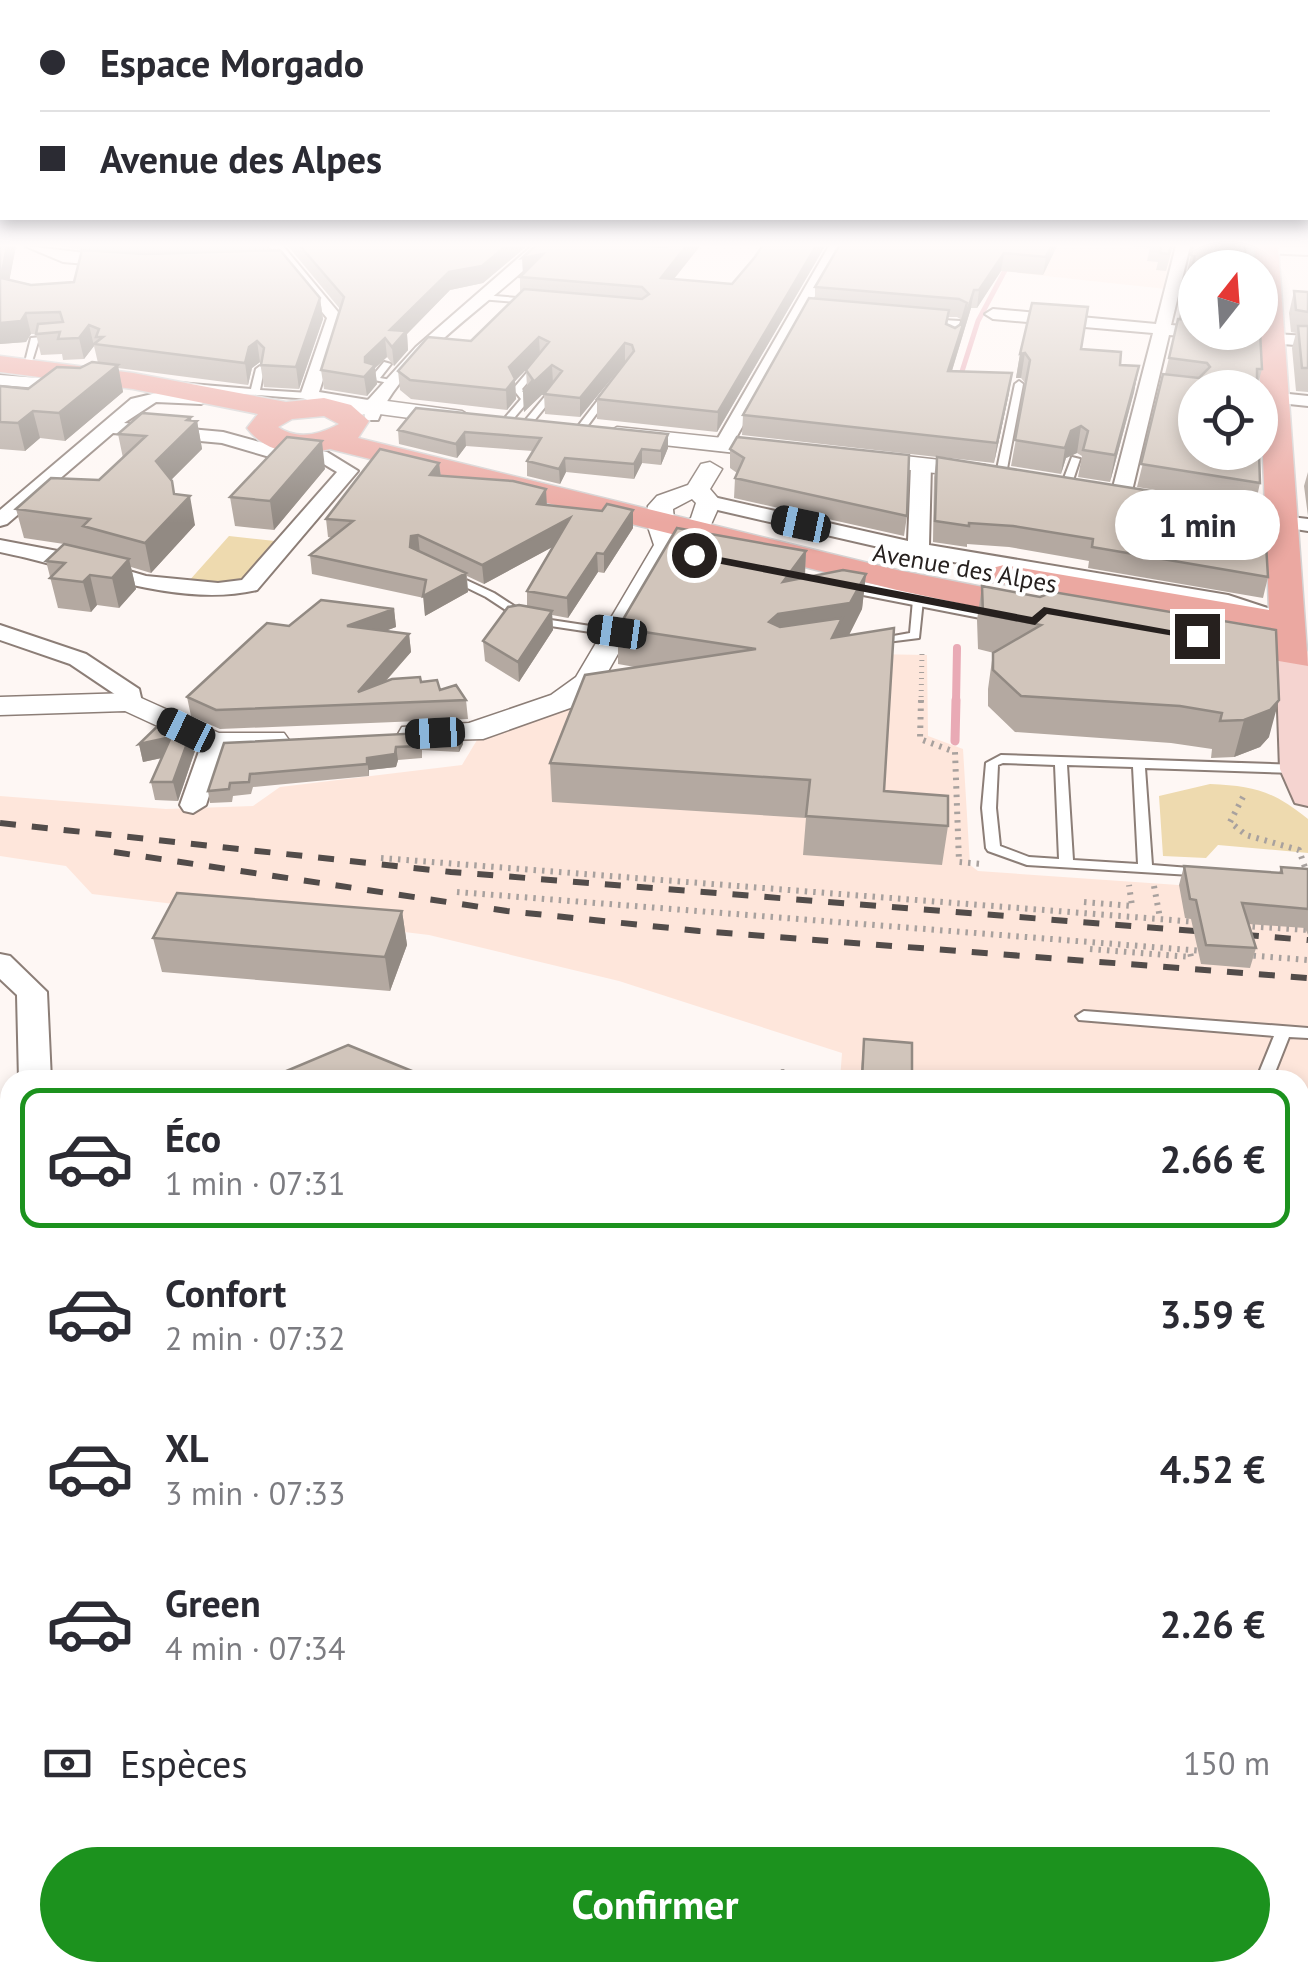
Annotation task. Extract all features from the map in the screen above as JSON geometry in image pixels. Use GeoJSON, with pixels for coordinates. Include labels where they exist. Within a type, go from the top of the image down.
{"type":"FeatureCollection","features":[{"type":"Feature","properties":{"kind":"main road"},"geometry":{"type":"LineString","coordinates":[[1276,350],[1282,398],[1283,521],[1302,644],[1305,780]]}},
{"type":"Feature","properties":{"kind":"main road","name":"Avenue des Alpes"},"geometry":{"type":"LineString","coordinates":[[5,371],[81,375],[156,392],[286,412],[304,408],[684,523],[897,580],[1044,610],[1302,644]]}},
{"type":"Feature","properties":{"kind":"main road","name":"Avenue des Alpes"},"geometry":{"type":"LineString","coordinates":[[156,392],[286,412]]}},
{"type":"Feature","properties":{"kind":"main road","name":"Avenue des Alpes"},"geometry":{"type":"LineString","coordinates":[[684,523],[910,560],[1302,644]]}},
{"type":"Feature","properties":{"kind":"street"},"geometry":{"type":"LineString","coordinates":[[286,412],[324,338]]}},
{"type":"Feature","properties":{"kind":"street"},"geometry":{"type":"LineString","coordinates":[[354,421],[437,338]]}},
{"type":"Feature","properties":{"kind":"street"},"geometry":{"type":"LineString","coordinates":[[393,735],[472,732],[562,701],[588,683],[684,523],[723,445],[791,338]]}},
{"type":"Feature","properties":{"kind":"street"},"geometry":{"type":"LineString","coordinates":[[354,421],[409,412],[962,469],[1131,497],[1156,386],[1161,338]]}},
{"type":"Feature","properties":{"kind":"street"},"geometry":{"type":"LineString","coordinates":[[1282,338],[1308,340]]}},
{"type":"Feature","properties":{"kind":"street"},"geometry":{"type":"LineString","coordinates":[[0,520],[107,427],[156,392]]}},
{"type":"Feature","properties":{"kind":"street"},"geometry":{"type":"LineString","coordinates":[[0,546],[68,559],[144,582],[218,590],[249,585],[348,471],[327,458],[280,454],[223,438],[107,427]]}},
{"type":"Feature","properties":{"kind":"street"},"geometry":{"type":"LineString","coordinates":[[918,550],[922,465]]}},
{"type":"Feature","properties":{"kind":"street","name":"Avenue des Alpes"},"geometry":{"type":"LineString","coordinates":[[684,523],[918,550],[1228,602],[1302,644]]}},
{"type":"Feature","properties":{"kind":"street"},"geometry":{"type":"LineString","coordinates":[[734,563],[1035,622],[1044,610]]}},
{"type":"Feature","properties":{"kind":"street"},"geometry":{"type":"LineString","coordinates":[[0,632],[78,659],[131,694],[130,702]]}},
{"type":"Feature","properties":{"kind":"street"},"geometry":{"type":"LineString","coordinates":[[0,706],[130,702],[214,743],[294,740]]}},
{"type":"Feature","properties":{"kind":"street"},"geometry":{"type":"LineString","coordinates":[[194,805],[214,743]]}},
{"type":"Feature","properties":{"kind":"street"},"geometry":{"type":"LineString","coordinates":[[0,963],[32,992],[35,1070]]}},
{"type":"Feature","properties":{"kind":"lane"},"geometry":{"type":"LineString","coordinates":[[5,371],[34,340],[55,338]]}},
{"type":"Feature","properties":{"kind":"lane"},"geometry":{"type":"LineString","coordinates":[[516,424],[526,399],[517,389],[542,361]]}},
{"type":"Feature","properties":{"kind":"lane"},"geometry":{"type":"LineString","coordinates":[[387,364],[374,379],[394,383]]}},
{"type":"Feature","properties":{"kind":"lane"},"geometry":{"type":"LineString","coordinates":[[255,391],[260,369]]}},
{"type":"Feature","properties":{"kind":"lane"},"geometry":{"type":"LineString","coordinates":[[156,392],[191,384],[255,391],[286,412]]}},
{"type":"Feature","properties":{"kind":"lane"},"geometry":{"type":"LineString","coordinates":[[580,430],[615,384]]}},
{"type":"Feature","properties":{"kind":"lane"},"geometry":{"type":"LineString","coordinates":[[1001,474],[1020,384]]}},
{"type":"Feature","properties":{"kind":"lane"},"geometry":{"type":"LineString","coordinates":[[516,424],[554,390]]}},
{"type":"Feature","properties":{"kind":"lane"},"geometry":{"type":"LineString","coordinates":[[1066,486],[1075,459]]}},
{"type":"Feature","properties":{"kind":"lane"},"geometry":{"type":"LineString","coordinates":[[436,569],[490,594],[528,620],[617,632]]}},
{"type":"Feature","properties":{"kind":"lane"},"geometry":{"type":"LineString","coordinates":[[864,644],[914,636],[918,600]]}},
{"type":"Feature","properties":{"kind":"lane"},"geometry":{"type":"LineString","coordinates":[[1210,873],[1027,861],[993,848],[992,763],[1001,759],[1139,766],[1305,780]]}},
{"type":"Feature","properties":{"kind":"lane"},"geometry":{"type":"LineString","coordinates":[[1061,762],[1066,863]]}},
{"type":"Feature","properties":{"kind":"lane"},"geometry":{"type":"LineString","coordinates":[[1139,766],[1146,868]]}},
{"type":"Feature","properties":{"kind":"lane"},"geometry":{"type":"LineString","coordinates":[[1084,1016],[1308,1033]]}},
{"type":"Feature","properties":{"kind":"lane"},"geometry":{"type":"LineString","coordinates":[[1268,1070],[1284,1031]]}},
{"type":"Feature","properties":{"kind":"path"},"geometry":{"type":"LineString","coordinates":[[1243,797],[1230,822],[1246,835],[1299,850],[1308,876]]}},
{"type":"Feature","properties":{"kind":"path"},"geometry":{"type":"LineString","coordinates":[[380,858],[1216,923]]}},
{"type":"Feature","properties":{"kind":"path"},"geometry":{"type":"LineString","coordinates":[[1086,902],[1132,906],[1128,884],[1138,884]]}},
{"type":"Feature","properties":{"kind":"path"},"geometry":{"type":"LineString","coordinates":[[1149,885],[1154,886],[1160,919]]}},
{"type":"Feature","properties":{"kind":"path"},"geometry":{"type":"LineString","coordinates":[[457,892],[1207,952]]}},
{"type":"Feature","properties":{"kind":"path"},"geometry":{"type":"LineString","coordinates":[[1234,925],[1308,930]]}},
{"type":"Feature","properties":{"kind":"path"},"geometry":{"type":"LineString","coordinates":[[1093,949],[1191,957],[1190,952]]}},
{"type":"Feature","properties":{"kind":"path"},"geometry":{"type":"LineString","coordinates":[[1241,954],[1308,960]]}},
{"type":"Feature","properties":{"kind":"shaded area"},"geometry":{"type":"Polygon","coordinates":[[[229,536],[275,541],[236,587],[188,582],[229,536]]]}},
{"type":"Feature","properties":{"kind":"shaded area"},"geometry":{"type":"Polygon","coordinates":[[[870,654],[927,655],[928,736],[963,749],[970,865],[978,871],[1308,894],[1308,1070],[841,1070],[842,1053],[619,981],[429,935],[92,894],[66,866],[0,856],[0,796],[166,809],[253,806],[280,787],[462,765],[480,735],[629,687],[870,654]]]}},
{"type":"Feature","properties":{"kind":"shaded area"},"geometry":{"type":"Polygon","coordinates":[[[1210,784],[1263,792],[1296,810],[1308,819],[1308,853],[1218,845],[1206,858],[1163,856],[1159,796],[1210,784]]]}},
{"type":"Feature","properties":{"kind":"building"},"geometry":{"type":"Polygon","coordinates":[[[101,338],[306,338],[296,367],[261,365],[264,348],[257,341],[249,347],[245,363],[94,344],[101,338]]]}},
{"type":"Feature","properties":{"kind":"building"},"geometry":{"type":"Polygon","coordinates":[[[331,338],[384,338],[365,357],[365,362],[375,365],[364,377],[321,370],[331,338]]]}},
{"type":"Feature","properties":{"kind":"building"},"geometry":{"type":"Polygon","coordinates":[[[427,338],[538,338],[509,367],[515,379],[506,390],[410,380],[398,371],[427,338]]]}},
{"type":"Feature","properties":{"kind":"building"},"geometry":{"type":"Polygon","coordinates":[[[542,338],[761,338],[718,412],[597,399],[634,351],[632,345],[625,343],[580,398],[544,394],[562,371],[552,365],[523,392],[533,380],[526,370],[549,342],[542,338]]]}},
{"type":"Feature","properties":{"kind":"building"},"geometry":{"type":"Polygon","coordinates":[[[786,338],[958,338],[948,371],[1012,373],[997,443],[743,415],[786,338]]]}},
{"type":"Feature","properties":{"kind":"building"},"geometry":{"type":"Polygon","coordinates":[[[1024,338],[1083,338],[1081,349],[1121,352],[1120,365],[1139,366],[1115,455],[1083,450],[1088,431],[1081,426],[1071,431],[1065,448],[1015,440],[1030,360],[1025,353],[1020,354],[1024,338]]]}},
{"type":"Feature","properties":{"kind":"building"},"geometry":{"type":"Polygon","coordinates":[[[1174,338],[1178,338],[1178,350],[1261,350],[1262,369],[1207,370],[1207,363],[1169,358],[1174,338]]]}},
{"type":"Feature","properties":{"kind":"building"},"geometry":{"type":"Polygon","coordinates":[[[1299,338],[1308,338],[1308,368],[1302,368],[1299,338]]]}},
{"type":"Feature","properties":{"kind":"building"},"geometry":{"type":"Polygon","coordinates":[[[92,362],[118,365],[59,413],[33,411],[18,423],[0,422],[0,386],[28,389],[57,367],[80,368],[92,362]]]}},
{"type":"Feature","properties":{"kind":"building"},"geometry":{"type":"Polygon","coordinates":[[[1163,374],[1178,376],[1178,470],[1141,464],[1163,374]]]}},
{"type":"Feature","properties":{"kind":"building"},"geometry":{"type":"Polygon","coordinates":[[[416,408],[668,434],[661,451],[642,449],[634,464],[565,458],[559,469],[527,461],[541,438],[465,432],[456,444],[398,430],[416,408]]]}},
{"type":"Feature","properties":{"kind":"building"},"geometry":{"type":"Polygon","coordinates":[[[142,413],[191,417],[187,420],[197,421],[156,461],[172,481],[174,494],[190,496],[145,543],[83,526],[90,519],[16,509],[51,478],[99,480],[146,436],[118,434],[142,413]]]}},
{"type":"Feature","properties":{"kind":"building"},"geometry":{"type":"Polygon","coordinates":[[[287,437],[322,441],[270,501],[230,497],[287,437]]]}},
{"type":"Feature","properties":{"kind":"building"},"geometry":{"type":"Polygon","coordinates":[[[737,437],[909,455],[907,516],[735,478],[744,458],[730,449],[737,437]]]}},
{"type":"Feature","properties":{"kind":"building"},"geometry":{"type":"Polygon","coordinates":[[[380,449],[439,463],[430,475],[513,481],[546,489],[537,504],[602,511],[607,504],[633,510],[604,554],[597,553],[567,598],[527,591],[570,518],[482,565],[418,535],[411,536],[410,547],[466,573],[423,596],[426,580],[310,555],[353,521],[326,519],[380,449]]]}},
{"type":"Feature","properties":{"kind":"building"},"geometry":{"type":"Polygon","coordinates":[[[937,457],[1258,508],[1264,511],[1268,577],[1092,547],[1093,539],[1013,526],[935,521],[937,457]]]}},
{"type":"Feature","properties":{"kind":"building"},"geometry":{"type":"Polygon","coordinates":[[[1179,470],[1260,470],[1260,483],[1179,470]]]}},
{"type":"Feature","properties":{"kind":"building"},"geometry":{"type":"Polygon","coordinates":[[[677,528],[806,551],[783,582],[843,570],[866,574],[850,603],[778,614],[769,622],[780,627],[842,618],[832,638],[894,628],[884,791],[948,796],[948,826],[806,816],[810,780],[550,763],[585,675],[756,649],[618,628],[677,528]]]}},
{"type":"Feature","properties":{"kind":"building"},"geometry":{"type":"Polygon","coordinates":[[[64,544],[129,559],[112,578],[90,575],[83,582],[50,578],[65,563],[46,561],[64,544]]]}},
{"type":"Feature","properties":{"kind":"building"},"geometry":{"type":"Polygon","coordinates":[[[982,586],[1040,597],[1053,592],[1276,630],[1279,700],[1270,710],[1244,720],[1220,721],[1222,713],[1180,706],[1021,696],[993,670],[993,653],[1041,625],[983,614],[982,586]]]}},
{"type":"Feature","properties":{"kind":"building"},"geometry":{"type":"Polygon","coordinates":[[[321,600],[394,609],[347,626],[409,634],[358,692],[392,679],[420,677],[421,682],[437,680],[440,690],[456,685],[466,700],[216,710],[187,697],[267,623],[289,626],[321,600]]]}},
{"type":"Feature","properties":{"kind":"building"},"geometry":{"type":"Polygon","coordinates":[[[508,607],[552,611],[518,662],[483,641],[508,607]]]}},
{"type":"Feature","properties":{"kind":"building"},"geometry":{"type":"Polygon","coordinates":[[[166,718],[192,730],[173,782],[151,782],[171,737],[139,744],[166,718]]]}},
{"type":"Feature","properties":{"kind":"building"},"geometry":{"type":"Polygon","coordinates":[[[462,731],[458,739],[421,737],[420,746],[396,747],[395,754],[367,758],[367,764],[250,774],[249,782],[230,783],[229,789],[208,791],[224,743],[462,731]]]}},
{"type":"Feature","properties":{"kind":"building"},"geometry":{"type":"Polygon","coordinates":[[[1184,866],[1282,873],[1281,867],[1308,869],[1308,909],[1242,903],[1256,948],[1206,945],[1196,900],[1190,899],[1184,866]]]}},
{"type":"Feature","properties":{"kind":"building"},"geometry":{"type":"Polygon","coordinates":[[[177,893],[402,911],[385,957],[153,938],[177,893]]]}},
{"type":"Feature","properties":{"kind":"building"},"geometry":{"type":"Polygon","coordinates":[[[864,1039],[912,1043],[912,1070],[862,1070],[864,1039]]]}},
{"type":"Feature","properties":{"kind":"building"},"geometry":{"type":"Polygon","coordinates":[[[348,1045],[409,1070],[289,1070],[348,1045]]]}},
{"type":"Feature","properties":{"kind":"waterway"},"geometry":{"type":"LineString","coordinates":[[958,384],[972,338]]}},
{"type":"Feature","properties":{"kind":"waterway"},"geometry":{"type":"LineString","coordinates":[[956,703],[957,648]]}},
{"type":"Feature","properties":{"kind":"waterway"},"geometry":{"type":"LineString","coordinates":[[955,741],[956,700]]}},
{"type":"Feature","properties":{"kind":"railway"},"geometry":{"type":"LineString","coordinates":[[0,823],[451,872],[1308,940]]}},
{"type":"Feature","properties":{"kind":"railway"},"geometry":{"type":"LineString","coordinates":[[114,852],[507,911],[699,931],[1308,978]]}},
{"type":"Feature","properties":{"kind":"route"},"geometry":{"type":"LineString","coordinates":[[694,555],[1035,622],[1044,610],[1197,636]]}}]}
